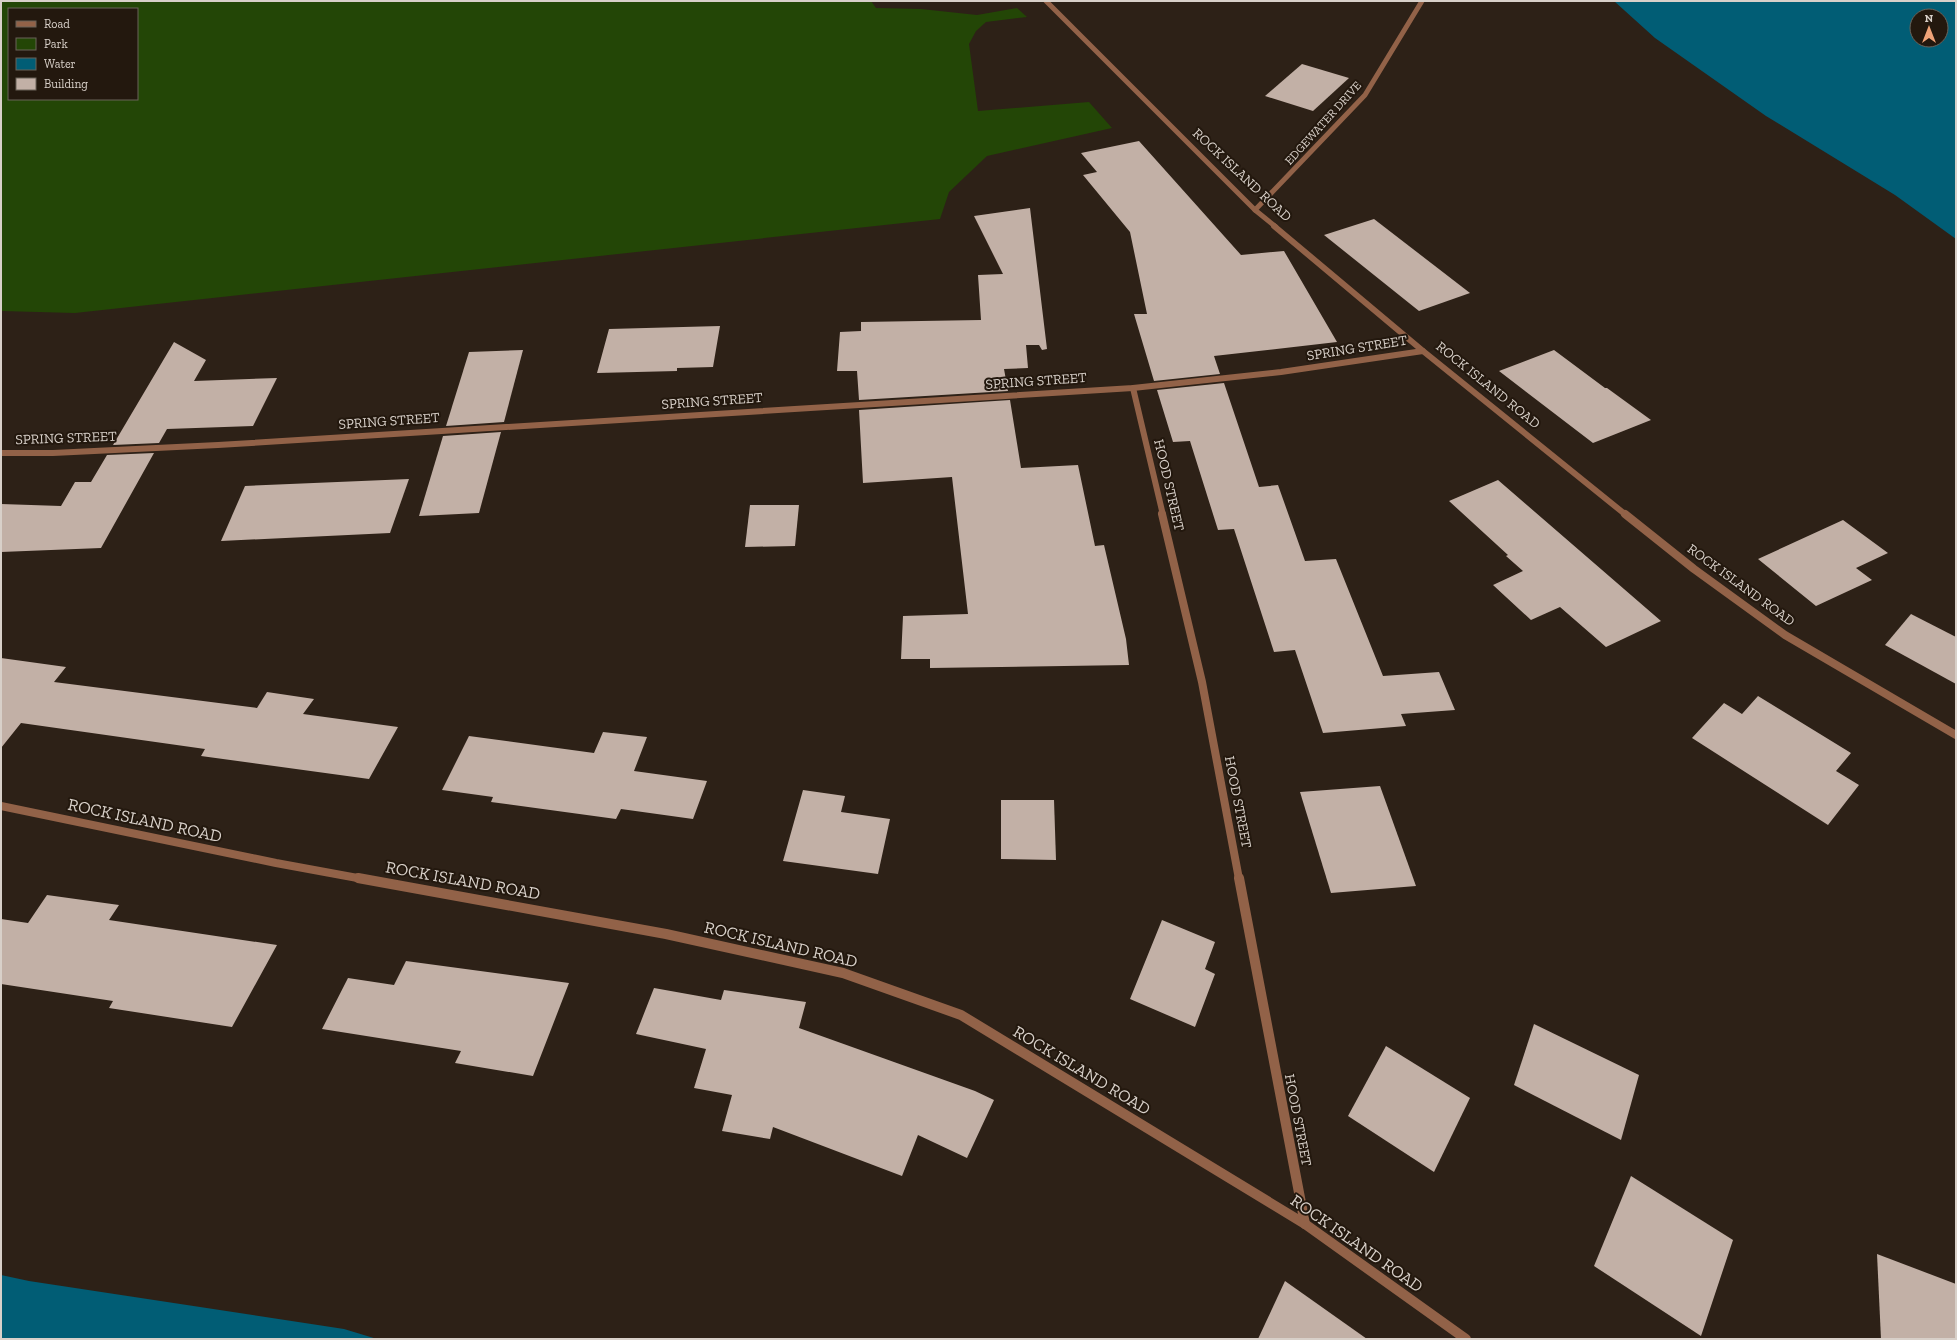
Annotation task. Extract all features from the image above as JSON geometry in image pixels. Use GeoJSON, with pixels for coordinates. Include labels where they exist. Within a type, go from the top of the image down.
{"type":"FeatureCollection","features":[{"type":"Feature","properties":{"kind":"street","name":"ROCK ISLAND ROAD"},"geometry":{"type":"LineString","coordinates":[[1046,1],[1255,210],[1423,351],[1694,569],[1785,634],[1956,735]]}},
{"type":"Feature","properties":{"kind":"street","name":"EDGEWATER DRIVE"},"geometry":{"type":"LineString","coordinates":[[1255,210],[1365,95],[1422,1]]}},
{"type":"Feature","properties":{"kind":"street","name":"SPRING STREET"},"geometry":{"type":"LineString","coordinates":[[1,453],[53,453],[218,445],[1133,388],[1282,372],[1423,351]]}},
{"type":"Feature","properties":{"kind":"street","name":"HOOD STREET"},"geometry":{"type":"LineString","coordinates":[[1133,388],[1202,682],[1305,1224]]}},
{"type":"Feature","properties":{"kind":"street","name":"ROCK ISLAND ROAD"},"geometry":{"type":"LineString","coordinates":[[1,806],[276,864],[666,934],[843,973],[961,1015],[1305,1224],[1466,1339]]}},
{"type":"Feature","properties":{"kind":"green space"},"geometry":{"type":"Polygon","coordinates":[[[1,1],[871,1],[876,8],[921,9],[977,15],[1017,8],[1027,17],[986,22],[976,31],[969,44],[978,111],[1089,102],[1112,128],[987,156],[949,192],[940,219],[75,313],[1,311],[1,1]]]}},
{"type":"Feature","properties":{"kind":"water"},"geometry":{"type":"Polygon","coordinates":[[[1614,1],[1956,1],[1956,239],[1895,195],[1766,116],[1655,38],[1614,1]]]}},
{"type":"Feature","properties":{"kind":"water"},"geometry":{"type":"Polygon","coordinates":[[[1,1275],[29,1281],[344,1329],[377,1339],[1,1339],[1,1275]]]}},
{"type":"Feature","properties":{"kind":"building"},"geometry":{"type":"Polygon","coordinates":[[[1302,64],[1349,78],[1313,111],[1265,96],[1302,64]]]}},
{"type":"Feature","properties":{"kind":"building"},"geometry":{"type":"Polygon","coordinates":[[[1139,141],[1241,255],[1284,251],[1337,342],[1214,356],[1220,374],[1154,381],[1134,314],[1147,314],[1130,232],[1083,175],[1097,172],[1081,153],[1139,141]]]}},
{"type":"Feature","properties":{"kind":"building"},"geometry":{"type":"Polygon","coordinates":[[[1030,208],[1047,349],[1042,350],[1039,345],[1026,345],[1028,368],[1004,369],[1008,391],[859,400],[857,371],[837,371],[840,332],[861,331],[861,322],[981,320],[978,275],[1003,274],[974,216],[1030,208]]]}},
{"type":"Feature","properties":{"kind":"building"},"geometry":{"type":"Polygon","coordinates":[[[1374,219],[1470,293],[1419,311],[1324,235],[1374,219]]]}},
{"type":"Feature","properties":{"kind":"building"},"geometry":{"type":"Polygon","coordinates":[[[720,326],[713,367],[677,368],[677,371],[597,373],[609,329],[720,326]]]}},
{"type":"Feature","properties":{"kind":"building"},"geometry":{"type":"Polygon","coordinates":[[[174,342],[206,360],[194,381],[277,378],[253,426],[167,429],[159,443],[113,445],[174,342]]]}},
{"type":"Feature","properties":{"kind":"building"},"geometry":{"type":"Polygon","coordinates":[[[523,350],[504,422],[446,426],[469,352],[523,350]]]}},
{"type":"Feature","properties":{"kind":"building"},"geometry":{"type":"Polygon","coordinates":[[[1554,350],[1651,420],[1593,443],[1499,371],[1554,350]]]}},
{"type":"Feature","properties":{"kind":"building"},"geometry":{"type":"Polygon","coordinates":[[[1224,383],[1259,487],[1278,485],[1305,561],[1336,559],[1383,676],[1439,672],[1455,710],[1401,714],[1406,726],[1323,733],[1295,650],[1274,652],[1234,529],[1218,530],[1190,441],[1173,442],[1157,390],[1224,383]]]}},
{"type":"Feature","properties":{"kind":"building"},"geometry":{"type":"Polygon","coordinates":[[[1010,400],[1021,468],[1078,465],[1095,546],[1104,545],[1126,639],[1129,665],[930,668],[930,659],[901,659],[903,616],[968,614],[952,477],[863,483],[859,410],[1010,400]]]}},
{"type":"Feature","properties":{"kind":"building"},"geometry":{"type":"Polygon","coordinates":[[[501,432],[479,513],[419,516],[443,436],[501,432]]]}},
{"type":"Feature","properties":{"kind":"building"},"geometry":{"type":"Polygon","coordinates":[[[154,453],[101,548],[1,552],[1,504],[61,506],[75,482],[91,482],[107,455],[154,453]]]}},
{"type":"Feature","properties":{"kind":"building"},"geometry":{"type":"Polygon","coordinates":[[[409,479],[390,533],[221,541],[245,486],[409,479]]]}},
{"type":"Feature","properties":{"kind":"building"},"geometry":{"type":"Polygon","coordinates":[[[1498,480],[1661,621],[1606,647],[1560,607],[1531,620],[1493,585],[1523,571],[1506,556],[1508,555],[1449,501],[1498,480]]]}},
{"type":"Feature","properties":{"kind":"building"},"geometry":{"type":"Polygon","coordinates":[[[750,505],[799,505],[795,546],[745,547],[750,505]]]}},
{"type":"Feature","properties":{"kind":"building"},"geometry":{"type":"Polygon","coordinates":[[[1843,520],[1888,553],[1856,568],[1872,580],[1816,606],[1758,559],[1843,520]]]}},
{"type":"Feature","properties":{"kind":"building"},"geometry":{"type":"Polygon","coordinates":[[[1911,614],[1956,637],[1956,684],[1885,645],[1911,614]]]}},
{"type":"Feature","properties":{"kind":"building"},"geometry":{"type":"Polygon","coordinates":[[[1,658],[66,667],[54,682],[257,708],[267,692],[314,699],[303,714],[398,727],[369,779],[201,756],[205,749],[21,723],[1,748],[1,658]]]}},
{"type":"Feature","properties":{"kind":"building"},"geometry":{"type":"Polygon","coordinates":[[[1758,696],[1851,753],[1836,771],[1859,785],[1828,825],[1692,738],[1724,703],[1742,714],[1758,696]]]}},
{"type":"Feature","properties":{"kind":"building"},"geometry":{"type":"Polygon","coordinates":[[[603,732],[647,737],[634,771],[707,781],[693,819],[621,809],[616,819],[491,802],[493,797],[442,790],[469,736],[594,753],[603,732]]]}},
{"type":"Feature","properties":{"kind":"building"},"geometry":{"type":"Polygon","coordinates":[[[1380,786],[1416,886],[1331,893],[1300,792],[1380,786]]]}},
{"type":"Feature","properties":{"kind":"building"},"geometry":{"type":"Polygon","coordinates":[[[803,790],[845,796],[841,812],[890,819],[878,874],[783,861],[803,790]]]}},
{"type":"Feature","properties":{"kind":"building"},"geometry":{"type":"Polygon","coordinates":[[[1001,800],[1054,800],[1056,860],[1001,859],[1001,800]]]}},
{"type":"Feature","properties":{"kind":"building"},"geometry":{"type":"Polygon","coordinates":[[[47,895],[119,905],[109,920],[277,945],[232,1027],[109,1008],[113,1001],[1,984],[1,919],[28,923],[47,895]]]}},
{"type":"Feature","properties":{"kind":"building"},"geometry":{"type":"Polygon","coordinates":[[[1162,920],[1215,942],[1205,969],[1215,974],[1195,1027],[1130,999],[1162,920]]]}},
{"type":"Feature","properties":{"kind":"building"},"geometry":{"type":"Polygon","coordinates":[[[406,961],[569,983],[533,1076],[455,1063],[461,1051],[322,1029],[348,978],[394,985],[406,961]]]}},
{"type":"Feature","properties":{"kind":"building"},"geometry":{"type":"Polygon","coordinates":[[[654,988],[721,1000],[724,990],[806,1002],[799,1028],[975,1091],[994,1100],[967,1158],[918,1135],[902,1176],[773,1127],[770,1139],[722,1131],[732,1095],[694,1088],[706,1049],[636,1034],[654,988]]]}},
{"type":"Feature","properties":{"kind":"building"},"geometry":{"type":"Polygon","coordinates":[[[1534,1024],[1639,1075],[1621,1140],[1514,1085],[1534,1024]]]}},
{"type":"Feature","properties":{"kind":"building"},"geometry":{"type":"Polygon","coordinates":[[[1386,1046],[1470,1098],[1434,1172],[1348,1116],[1386,1046]]]}},
{"type":"Feature","properties":{"kind":"building"},"geometry":{"type":"Polygon","coordinates":[[[1631,1176],[1733,1240],[1701,1336],[1594,1266],[1631,1176]]]}},
{"type":"Feature","properties":{"kind":"building"},"geometry":{"type":"Polygon","coordinates":[[[1877,1254],[1956,1284],[1956,1339],[1881,1339],[1877,1254]]]}},
{"type":"Feature","properties":{"kind":"building"},"geometry":{"type":"Polygon","coordinates":[[[1285,1281],[1367,1339],[1258,1339],[1285,1281]]]}}]}
